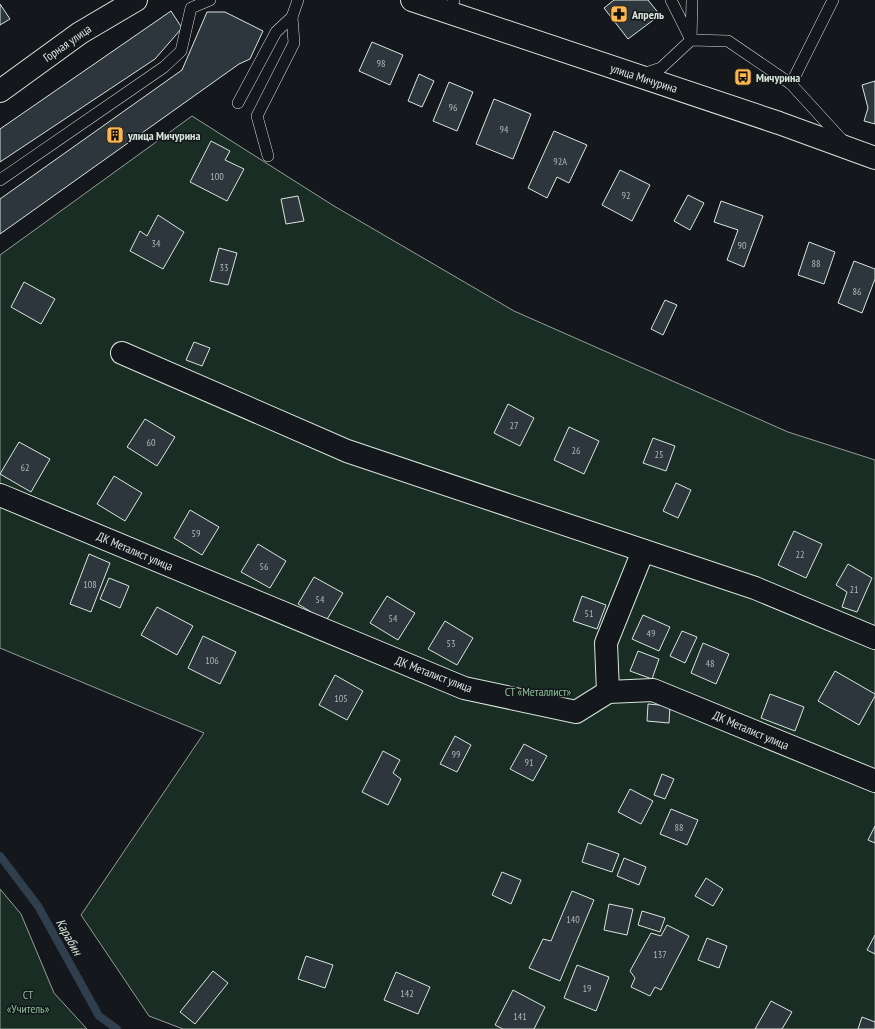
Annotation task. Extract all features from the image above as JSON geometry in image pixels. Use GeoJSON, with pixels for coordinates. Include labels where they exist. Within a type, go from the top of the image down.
{"type":"FeatureCollection","features":[{"type":"Feature","properties":{"kind":"street","name":"Горная улица"},"geometry":{"type":"LineString","coordinates":[[0,91],[80,33],[136,0]]}},
{"type":"Feature","properties":{"kind":"street","name":"улица Мичурина"},"geometry":{"type":"LineString","coordinates":[[412,0],[452,6],[638,76],[779,123],[875,158]]}},
{"type":"Feature","properties":{"kind":"street"},"geometry":{"type":"LineString","coordinates":[[122,353],[347,451],[755,588],[875,638]]}},
{"type":"Feature","properties":{"kind":"street","name":"ДК Металист улица"},"geometry":{"type":"LineString","coordinates":[[0,494],[464,688],[576,712],[608,692],[653,690],[875,781]]}},
{"type":"Feature","properties":{"kind":"street"},"geometry":{"type":"LineString","coordinates":[[608,692],[606,643],[643,551]]}},
{"type":"Feature","properties":{"kind":"lane"},"geometry":{"type":"LineString","coordinates":[[0,180],[164,67],[181,51],[191,8],[210,0]]}},
{"type":"Feature","properties":{"kind":"lane"},"geometry":{"type":"LineString","coordinates":[[268,156],[257,116],[294,43],[292,17],[298,0]]}},
{"type":"Feature","properties":{"kind":"lane"},"geometry":{"type":"LineString","coordinates":[[671,0],[691,40]]}},
{"type":"Feature","properties":{"kind":"lane"},"geometry":{"type":"LineString","coordinates":[[691,40],[692,0]]}},
{"type":"Feature","properties":{"kind":"lane"},"geometry":{"type":"LineString","coordinates":[[791,84],[832,0]]}},
{"type":"Feature","properties":{"kind":"lane"},"geometry":{"type":"LineString","coordinates":[[238,104],[276,32],[292,17]]}},
{"type":"Feature","properties":{"kind":"lane"},"geometry":{"type":"LineString","coordinates":[[638,76],[661,68],[691,40],[728,41],[791,84],[853,151]]}},
{"type":"Feature","properties":{"kind":"green space","name":"СТ «Металлист»"},"geometry":{"type":"Polygon","coordinates":[[[192,116],[334,206],[514,311],[788,432],[875,460],[875,1029],[183,1029],[149,1016],[81,915],[204,733],[0,648],[0,255],[192,116]]]}},
{"type":"Feature","properties":{"kind":"green space","name":"СТ «Учитель»"},"geometry":{"type":"Polygon","coordinates":[[[0,889],[21,914],[54,993],[87,1029],[0,1029],[0,889]]]}},
{"type":"Feature","properties":{"kind":"building"},"geometry":{"type":"Polygon","coordinates":[[[614,0],[648,0],[660,15],[628,39],[604,8],[614,0]]]}},
{"type":"Feature","properties":{"kind":"building"},"geometry":{"type":"Polygon","coordinates":[[[0,4],[10,19],[0,25],[0,4]]]}},
{"type":"Feature","properties":{"kind":"building"},"geometry":{"type":"Polygon","coordinates":[[[171,11],[182,28],[155,59],[0,162],[0,129],[171,11]]]}},
{"type":"Feature","properties":{"kind":"building","name":"улица Мичурина"},"geometry":{"type":"Polygon","coordinates":[[[207,12],[225,12],[263,31],[250,59],[239,64],[0,234],[0,199],[182,70],[207,12]]]}},
{"type":"Feature","properties":{"kind":"building"},"geometry":{"type":"Polygon","coordinates":[[[372,42],[403,55],[390,85],[359,71],[372,42]]]}},
{"type":"Feature","properties":{"kind":"building"},"geometry":{"type":"Polygon","coordinates":[[[419,74],[434,81],[422,107],[408,101],[419,74]]]}},
{"type":"Feature","properties":{"kind":"building"},"geometry":{"type":"Polygon","coordinates":[[[875,81],[875,124],[864,121],[868,108],[862,85],[875,81]]]}},
{"type":"Feature","properties":{"kind":"building"},"geometry":{"type":"Polygon","coordinates":[[[449,82],[473,92],[457,131],[433,121],[449,82]]]}},
{"type":"Feature","properties":{"kind":"building"},"geometry":{"type":"Polygon","coordinates":[[[494,99],[531,114],[513,159],[476,144],[494,99]]]}},
{"type":"Feature","properties":{"kind":"building"},"geometry":{"type":"Polygon","coordinates":[[[554,131],[587,145],[569,183],[557,177],[547,198],[528,188],[554,131]]]}},
{"type":"Feature","properties":{"kind":"building"},"geometry":{"type":"Polygon","coordinates":[[[211,141],[230,151],[225,160],[244,169],[227,201],[190,182],[211,141]]]}},
{"type":"Feature","properties":{"kind":"building"},"geometry":{"type":"Polygon","coordinates":[[[620,170],[650,185],[632,221],[602,205],[620,170]]]}},
{"type":"Feature","properties":{"kind":"building"},"geometry":{"type":"Polygon","coordinates":[[[688,195],[704,203],[690,230],[674,221],[688,195]]]}},
{"type":"Feature","properties":{"kind":"building"},"geometry":{"type":"Polygon","coordinates":[[[298,196],[304,221],[286,224],[281,199],[298,196]]]}},
{"type":"Feature","properties":{"kind":"building"},"geometry":{"type":"Polygon","coordinates":[[[721,201],[763,216],[744,267],[727,260],[738,230],[714,222],[721,201]]]}},
{"type":"Feature","properties":{"kind":"building"},"geometry":{"type":"Polygon","coordinates":[[[158,215],[184,232],[163,269],[130,251],[140,231],[147,236],[158,215]]]}},
{"type":"Feature","properties":{"kind":"building"},"geometry":{"type":"Polygon","coordinates":[[[809,242],[835,252],[824,284],[798,275],[809,242]]]}},
{"type":"Feature","properties":{"kind":"building"},"geometry":{"type":"Polygon","coordinates":[[[219,248],[237,253],[228,285],[210,281],[219,248]]]}},
{"type":"Feature","properties":{"kind":"building"},"geometry":{"type":"Polygon","coordinates":[[[854,261],[875,269],[875,279],[862,313],[838,303],[854,261]]]}},
{"type":"Feature","properties":{"kind":"building"},"geometry":{"type":"Polygon","coordinates":[[[24,282],[55,299],[41,324],[11,307],[24,282]]]}},
{"type":"Feature","properties":{"kind":"building"},"geometry":{"type":"Polygon","coordinates":[[[665,300],[677,305],[663,335],[651,329],[665,300]]]}},
{"type":"Feature","properties":{"kind":"building"},"geometry":{"type":"Polygon","coordinates":[[[194,342],[210,348],[202,366],[186,360],[194,342]]]}},
{"type":"Feature","properties":{"kind":"building"},"geometry":{"type":"Polygon","coordinates":[[[508,404],[534,418],[520,446],[494,433],[508,404]]]}},
{"type":"Feature","properties":{"kind":"building"},"geometry":{"type":"Polygon","coordinates":[[[145,419],[175,437],[157,466],[127,447],[145,419]]]}},
{"type":"Feature","properties":{"kind":"building"},"geometry":{"type":"Polygon","coordinates":[[[569,427],[599,441],[584,474],[554,460],[569,427]]]}},
{"type":"Feature","properties":{"kind":"building"},"geometry":{"type":"Polygon","coordinates":[[[653,438],[675,446],[666,471],[643,463],[653,438]]]}},
{"type":"Feature","properties":{"kind":"building"},"geometry":{"type":"Polygon","coordinates":[[[19,442],[50,459],[31,492],[0,474],[19,442]]]}},
{"type":"Feature","properties":{"kind":"building"},"geometry":{"type":"Polygon","coordinates":[[[114,476],[142,493],[125,521],[97,504],[114,476]]]}},
{"type":"Feature","properties":{"kind":"building"},"geometry":{"type":"Polygon","coordinates":[[[676,483],[691,490],[678,518],[663,511],[676,483]]]}},
{"type":"Feature","properties":{"kind":"building"},"geometry":{"type":"Polygon","coordinates":[[[190,510],[219,527],[202,555],[174,538],[190,510]]]}},
{"type":"Feature","properties":{"kind":"building"},"geometry":{"type":"Polygon","coordinates":[[[794,531],[822,544],[806,578],[778,565],[794,531]]]}},
{"type":"Feature","properties":{"kind":"building"},"geometry":{"type":"Polygon","coordinates":[[[258,544],[286,561],[270,588],[241,572],[258,544]]]}},
{"type":"Feature","properties":{"kind":"building"},"geometry":{"type":"Polygon","coordinates":[[[89,554],[110,563],[91,612],[70,604],[89,554]]]}},
{"type":"Feature","properties":{"kind":"building"},"geometry":{"type":"Polygon","coordinates":[[[848,564],[872,578],[857,612],[842,607],[847,592],[836,585],[848,564]]]}},
{"type":"Feature","properties":{"kind":"building"},"geometry":{"type":"Polygon","coordinates":[[[314,577],[343,593],[326,621],[298,604],[314,577]]]}},
{"type":"Feature","properties":{"kind":"building"},"geometry":{"type":"Polygon","coordinates":[[[109,578],[129,586],[120,608],[100,599],[109,578]]]}},
{"type":"Feature","properties":{"kind":"building"},"geometry":{"type":"Polygon","coordinates":[[[387,596],[415,613],[398,640],[370,623],[387,596]]]}},
{"type":"Feature","properties":{"kind":"building"},"geometry":{"type":"Polygon","coordinates":[[[582,596],[606,605],[597,629],[573,621],[582,596]]]}},
{"type":"Feature","properties":{"kind":"building"},"geometry":{"type":"Polygon","coordinates":[[[157,607],[193,626],[177,655],[141,635],[157,607]]]}},
{"type":"Feature","properties":{"kind":"building"},"geometry":{"type":"Polygon","coordinates":[[[643,615],[670,627],[659,651],[632,639],[643,615]]]}},
{"type":"Feature","properties":{"kind":"building"},"geometry":{"type":"Polygon","coordinates":[[[445,621],[473,638],[457,665],[428,649],[445,621]]]}},
{"type":"Feature","properties":{"kind":"building"},"geometry":{"type":"Polygon","coordinates":[[[682,631],[697,637],[685,663],[670,656],[682,631]]]}},
{"type":"Feature","properties":{"kind":"building"},"geometry":{"type":"Polygon","coordinates":[[[203,636],[236,652],[220,684],[188,668],[203,636]]]}},
{"type":"Feature","properties":{"kind":"building"},"geometry":{"type":"Polygon","coordinates":[[[703,643],[729,654],[716,684],[691,673],[703,643]]]}},
{"type":"Feature","properties":{"kind":"building"},"geometry":{"type":"Polygon","coordinates":[[[638,651],[659,659],[652,679],[630,671],[638,651]]]}},
{"type":"Feature","properties":{"kind":"building"},"geometry":{"type":"Polygon","coordinates":[[[835,671],[875,694],[859,725],[818,701],[835,671]]]}},
{"type":"Feature","properties":{"kind":"building"},"geometry":{"type":"Polygon","coordinates":[[[335,675],[363,691],[347,720],[319,705],[335,675]]]}},
{"type":"Feature","properties":{"kind":"building"},"geometry":{"type":"Polygon","coordinates":[[[770,694],[804,707],[795,731],[761,718],[770,694]]]}},
{"type":"Feature","properties":{"kind":"building"},"geometry":{"type":"Polygon","coordinates":[[[648,704],[670,706],[669,723],[647,721],[648,704]]]}},
{"type":"Feature","properties":{"kind":"building"},"geometry":{"type":"Polygon","coordinates":[[[455,736],[471,745],[457,772],[440,764],[455,736]]]}},
{"type":"Feature","properties":{"kind":"building"},"geometry":{"type":"Polygon","coordinates":[[[524,744],[547,756],[533,781],[510,769],[524,744]]]}},
{"type":"Feature","properties":{"kind":"building"},"geometry":{"type":"Polygon","coordinates":[[[383,751],[400,760],[393,773],[401,779],[388,805],[362,792],[383,751]]]}},
{"type":"Feature","properties":{"kind":"building"},"geometry":{"type":"Polygon","coordinates":[[[662,774],[674,779],[665,799],[654,795],[662,774]]]}},
{"type":"Feature","properties":{"kind":"building"},"geometry":{"type":"Polygon","coordinates":[[[630,789],[653,801],[641,824],[618,812],[630,789]]]}},
{"type":"Feature","properties":{"kind":"building"},"geometry":{"type":"Polygon","coordinates":[[[671,809],[698,820],[687,845],[660,834],[671,809]]]}},
{"type":"Feature","properties":{"kind":"building"},"geometry":{"type":"Polygon","coordinates":[[[875,826],[875,843],[868,840],[875,826]]]}},
{"type":"Feature","properties":{"kind":"building"},"geometry":{"type":"Polygon","coordinates":[[[588,843],[619,854],[612,872],[582,862],[588,843]]]}},
{"type":"Feature","properties":{"kind":"building"},"geometry":{"type":"Polygon","coordinates":[[[624,858],[646,867],[639,885],[617,876],[624,858]]]}},
{"type":"Feature","properties":{"kind":"building"},"geometry":{"type":"Polygon","coordinates":[[[502,872],[521,880],[511,904],[492,895],[502,872]]]}},
{"type":"Feature","properties":{"kind":"building"},"geometry":{"type":"Polygon","coordinates":[[[706,878],[723,889],[713,906],[695,896],[706,878]]]}},
{"type":"Feature","properties":{"kind":"building"},"geometry":{"type":"Polygon","coordinates":[[[572,891],[594,900],[560,981],[529,968],[543,939],[551,941],[572,891]]]}},
{"type":"Feature","properties":{"kind":"building"},"geometry":{"type":"Polygon","coordinates":[[[609,904],[633,909],[627,935],[604,930],[609,904]]]}},
{"type":"Feature","properties":{"kind":"building"},"geometry":{"type":"Polygon","coordinates":[[[642,911],[665,918],[660,932],[638,925],[642,911]]]}},
{"type":"Feature","properties":{"kind":"building"},"geometry":{"type":"Polygon","coordinates":[[[667,925],[689,936],[661,990],[655,987],[650,996],[631,987],[635,978],[630,971],[651,933],[661,936],[667,925]]]}},
{"type":"Feature","properties":{"kind":"building"},"geometry":{"type":"Polygon","coordinates":[[[875,935],[875,954],[867,950],[875,935]]]}},
{"type":"Feature","properties":{"kind":"building"},"geometry":{"type":"Polygon","coordinates":[[[707,938],[727,946],[719,968],[698,960],[707,938]]]}},
{"type":"Feature","properties":{"kind":"building"},"geometry":{"type":"Polygon","coordinates":[[[306,956],[333,965],[325,988],[298,979],[306,956]]]}},
{"type":"Feature","properties":{"kind":"building"},"geometry":{"type":"Polygon","coordinates":[[[577,965],[609,977],[596,1011],[564,998],[577,965]]]}},
{"type":"Feature","properties":{"kind":"building"},"geometry":{"type":"Polygon","coordinates":[[[213,971],[228,983],[195,1024],[180,1012],[213,971]]]}},
{"type":"Feature","properties":{"kind":"building"},"geometry":{"type":"Polygon","coordinates":[[[396,972],[430,987],[418,1014],[384,1000],[396,972]]]}},
{"type":"Feature","properties":{"kind":"building"},"geometry":{"type":"Polygon","coordinates":[[[513,990],[545,1007],[534,1029],[503,1029],[495,1025],[513,990]]]}},
{"type":"Feature","properties":{"kind":"building"},"geometry":{"type":"Polygon","coordinates":[[[771,1001],[792,1012],[782,1029],[755,1029],[771,1001]]]}},
{"type":"Feature","properties":{"kind":"building"},"geometry":{"type":"Polygon","coordinates":[[[862,1017],[875,1022],[875,1029],[858,1029],[862,1017]]]}},
{"type":"Feature","properties":{"kind":"waterway","name":"Карабин"},"geometry":{"type":"LineString","coordinates":[[0,856],[38,906],[99,1016],[117,1029]]}},
{"type":"Feature","properties":{"kind":"place","name":"Апрель"},"geometry":{"type":"Point","coordinates":[619,14]}},
{"type":"Feature","properties":{"kind":"place","name":"Мичурина"},"geometry":{"type":"Point","coordinates":[743,77]}},
{"type":"Feature","properties":{"kind":"place","name":"улица Мичурина"},"geometry":{"type":"Point","coordinates":[115,135]}}]}
